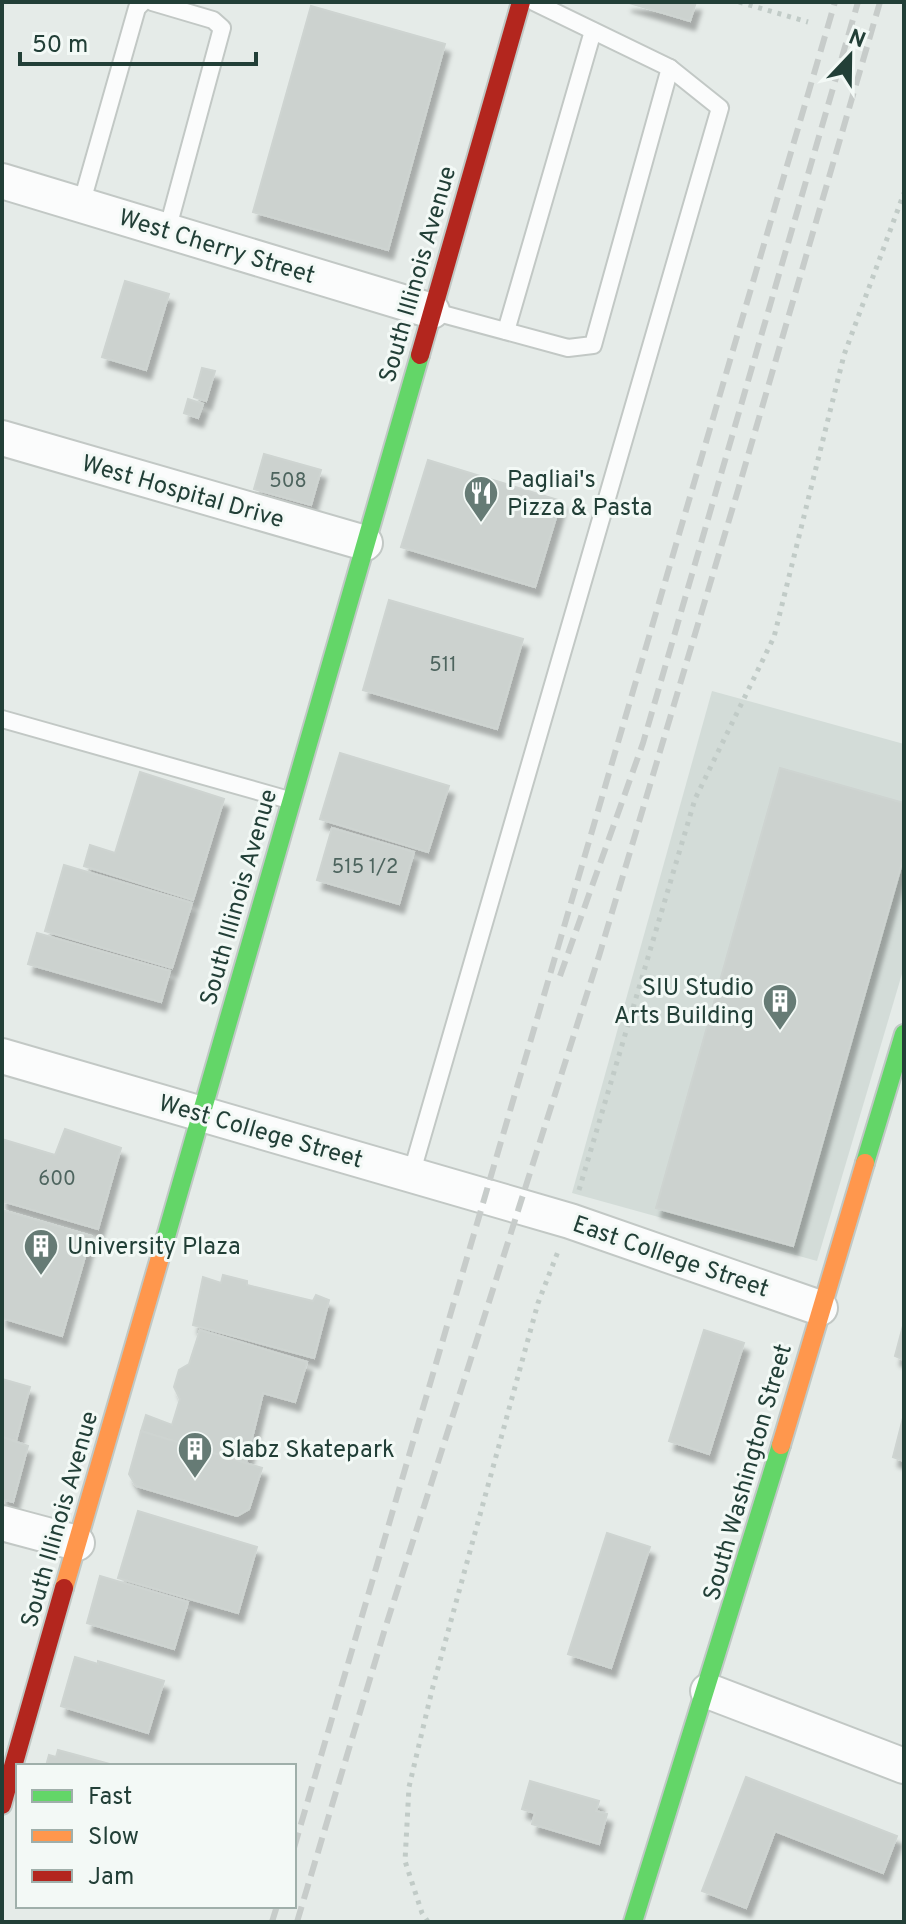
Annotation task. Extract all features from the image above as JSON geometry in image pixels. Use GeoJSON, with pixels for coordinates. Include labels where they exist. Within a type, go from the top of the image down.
{"type":"FeatureCollection","features":[{"type":"Feature","properties":{"kind":"main road","name":"South Illinois Avenue"},"geometry":{"type":"LineString","coordinates":[[2,1805],[521,2]]}},
{"type":"Feature","properties":{"kind":"main road","name":"South Washington Street"},"geometry":{"type":"LineString","coordinates":[[636,1919],[708,1691],[904,1034]]}},
{"type":"Feature","properties":{"kind":"street","name":"West Cherry Street"},"geometry":{"type":"LineString","coordinates":[[2,181],[432,311]]}},
{"type":"Feature","properties":{"kind":"street","name":"West Hospital Drive"},"geometry":{"type":"LineString","coordinates":[[2,438],[365,543]]}},
{"type":"Feature","properties":{"kind":"street","name":"West College Street"},"geometry":{"type":"LineString","coordinates":[[2,1056],[521,1207]]}},
{"type":"Feature","properties":{"kind":"street","name":"East College Street"},"geometry":{"type":"LineString","coordinates":[[521,1207],[570,1221],[820,1308]]}},
{"type":"Feature","properties":{"kind":"street"},"geometry":{"type":"LineString","coordinates":[[2,1523],[77,1543]]}},
{"type":"Feature","properties":{"kind":"street"},"geometry":{"type":"LineString","coordinates":[[708,1691],[904,1766]]}},
{"type":"Feature","properties":{"kind":"lane"},"geometry":{"type":"LineString","coordinates":[[81,205],[137,8],[143,2]]}},
{"type":"Feature","properties":{"kind":"lane"},"geometry":{"type":"LineString","coordinates":[[152,2],[213,20],[222,28],[167,231]]}},
{"type":"Feature","properties":{"kind":"lane"},"geometry":{"type":"LineString","coordinates":[[411,1175],[720,108],[670,68],[593,31],[555,7],[534,2]]}},
{"type":"Feature","properties":{"kind":"lane"},"geometry":{"type":"LineString","coordinates":[[506,331],[593,31]]}},
{"type":"Feature","properties":{"kind":"lane"},"geometry":{"type":"LineString","coordinates":[[432,311],[568,348],[593,345],[670,68]]}},
{"type":"Feature","properties":{"kind":"lane"},"geometry":{"type":"LineString","coordinates":[[2,719],[291,800]]}},
{"type":"Feature","properties":{"kind":"path"},"geometry":{"type":"LineString","coordinates":[[739,2],[808,22]]}},
{"type":"Feature","properties":{"kind":"path"},"geometry":{"type":"LineString","coordinates":[[428,1922],[422,1913],[405,1861],[409,1787],[432,1690],[538,1303],[570,1221],[695,799],[774,637],[844,355],[904,193]]}},
{"type":"Feature","properties":{"kind":"shaded area"},"geometry":{"type":"Polygon","coordinates":[[[712,691],[904,744],[904,967],[817,1261],[572,1193],[712,691]]]}},
{"type":"Feature","properties":{"kind":"building"},"geometry":{"type":"Polygon","coordinates":[[[626,2],[696,2],[690,21],[626,2]]]}},
{"type":"Feature","properties":{"kind":"building"},"geometry":{"type":"Polygon","coordinates":[[[311,6],[445,44],[388,250],[253,212],[311,6]]]}},
{"type":"Feature","properties":{"kind":"building"},"geometry":{"type":"Polygon","coordinates":[[[125,281],[169,294],[146,370],[102,357],[125,281]]]}},
{"type":"Feature","properties":{"kind":"building"},"geometry":{"type":"Polygon","coordinates":[[[202,368],[215,371],[206,401],[194,397],[202,368]]]}},
{"type":"Feature","properties":{"kind":"building"},"geometry":{"type":"Polygon","coordinates":[[[188,399],[203,404],[198,418],[184,413],[188,399]]]}},
{"type":"Feature","properties":{"kind":"building"},"geometry":{"type":"Polygon","coordinates":[[[264,454],[321,470],[311,505],[254,489],[264,454]]]}},
{"type":"Feature","properties":{"kind":"building","name":"Pagliai's Pizza & Pasta"},"geometry":{"type":"Polygon","coordinates":[[[428,460],[561,501],[535,587],[401,547],[428,460]]]}},
{"type":"Feature","properties":{"kind":"building"},"geometry":{"type":"Polygon","coordinates":[[[389,600],[523,639],[497,729],[363,690],[389,600]]]}},
{"type":"Feature","properties":{"kind":"building"},"geometry":{"type":"Polygon","coordinates":[[[340,753],[449,786],[428,852],[320,819],[340,753]]]}},
{"type":"Feature","properties":{"kind":"building","name":"SIU Studio Arts Building"},"geometry":{"type":"Polygon","coordinates":[[[780,768],[904,803],[904,856],[793,1246],[656,1208],[780,768]]]}},
{"type":"Feature","properties":{"kind":"building"},"geometry":{"type":"Polygon","coordinates":[[[140,772],[224,799],[193,900],[84,866],[90,845],[115,853],[140,772]]]}},
{"type":"Feature","properties":{"kind":"building"},"geometry":{"type":"Polygon","coordinates":[[[332,828],[414,852],[399,904],[317,880],[332,828]]]}},
{"type":"Feature","properties":{"kind":"building"},"geometry":{"type":"Polygon","coordinates":[[[64,865],[192,903],[172,968],[45,931],[64,865]]]}},
{"type":"Feature","properties":{"kind":"building"},"geometry":{"type":"Polygon","coordinates":[[[37,933],[170,971],[161,1002],[28,964],[37,933]]]}},
{"type":"Feature","properties":{"kind":"building"},"geometry":{"type":"Polygon","coordinates":[[[65,1129],[121,1148],[98,1229],[2,1201],[2,1139],[55,1155],[65,1129]]]}},
{"type":"Feature","properties":{"kind":"building","name":"University Plaza"},"geometry":{"type":"Polygon","coordinates":[[[2,1210],[91,1236],[62,1336],[2,1318],[2,1210]]]}},
{"type":"Feature","properties":{"kind":"building"},"geometry":{"type":"Polygon","coordinates":[[[223,1275],[247,1281],[247,1285],[313,1301],[316,1295],[329,1300],[314,1358],[193,1325],[203,1277],[221,1283],[223,1275]]]}},
{"type":"Feature","properties":{"kind":"building"},"geometry":{"type":"Polygon","coordinates":[[[904,1322],[904,1360],[895,1356],[904,1322]]]}},
{"type":"Feature","properties":{"kind":"building"},"geometry":{"type":"Polygon","coordinates":[[[200,1330],[307,1362],[295,1402],[263,1393],[246,1463],[141,1431],[146,1415],[172,1425],[180,1399],[174,1387],[179,1370],[189,1364],[200,1330]]]}},
{"type":"Feature","properties":{"kind":"building"},"geometry":{"type":"Polygon","coordinates":[[[704,1330],[744,1343],[709,1454],[669,1441],[704,1330]]]}},
{"type":"Feature","properties":{"kind":"building"},"geometry":{"type":"Polygon","coordinates":[[[2,1379],[30,1387],[16,1441],[2,1437],[2,1379]]]}},
{"type":"Feature","properties":{"kind":"building"},"geometry":{"type":"Polygon","coordinates":[[[904,1414],[904,1461],[893,1457],[904,1414]]]}},
{"type":"Feature","properties":{"kind":"building","name":"Slabz Skatepark"},"geometry":{"type":"Polygon","coordinates":[[[141,1431],[262,1468],[249,1509],[237,1516],[136,1486],[129,1474],[141,1431]]]}},
{"type":"Feature","properties":{"kind":"building"},"geometry":{"type":"Polygon","coordinates":[[[2,1437],[28,1446],[13,1502],[2,1499],[2,1437]]]}},
{"type":"Feature","properties":{"kind":"building"},"geometry":{"type":"Polygon","coordinates":[[[138,1511],[257,1547],[238,1613],[118,1578],[138,1511]]]}},
{"type":"Feature","properties":{"kind":"building"},"geometry":{"type":"Polygon","coordinates":[[[607,1533],[650,1547],[611,1668],[568,1654],[607,1533]]]}},
{"type":"Feature","properties":{"kind":"building"},"geometry":{"type":"Polygon","coordinates":[[[100,1576],[188,1602],[174,1649],[87,1623],[100,1576]]]}},
{"type":"Feature","properties":{"kind":"building"},"geometry":{"type":"Polygon","coordinates":[[[75,1657],[164,1681],[148,1733],[61,1706],[75,1657]]]}},
{"type":"Feature","properties":{"kind":"building"},"geometry":{"type":"Polygon","coordinates":[[[58,1750],[110,1764],[47,1764],[49,1755],[56,1757],[58,1750]]]}},
{"type":"Feature","properties":{"kind":"building"},"geometry":{"type":"Polygon","coordinates":[[[746,1777],[897,1836],[883,1873],[775,1831],[746,1908],[702,1891],[746,1777]]]}},
{"type":"Feature","properties":{"kind":"building"},"geometry":{"type":"Polygon","coordinates":[[[530,1781],[599,1801],[596,1811],[607,1814],[599,1844],[532,1824],[535,1813],[522,1809],[530,1781]]]}},
{"type":"Feature","properties":{"kind":"railway"},"geometry":{"type":"LineString","coordinates":[[296,1841],[835,2]]}},
{"type":"Feature","properties":{"kind":"railway"},"geometry":{"type":"LineString","coordinates":[[560,976],[643,743],[858,2]]}},
{"type":"Feature","properties":{"kind":"railway"},"geometry":{"type":"LineString","coordinates":[[297,1922],[384,1632],[599,956],[880,2]]}},
{"type":"Feature","properties":{"kind":"railway"},"geometry":{"type":"LineString","coordinates":[[272,1922],[276,1908]]}},
{"type":"Feature","properties":{"kind":"traffic: fast"},"geometry":{"type":"LineString","coordinates":[[163,1247],[420,355]]}},
{"type":"Feature","properties":{"kind":"traffic: fast"},"geometry":{"type":"LineString","coordinates":[[865,1163],[904,1034]]}},
{"type":"Feature","properties":{"kind":"traffic: fast"},"geometry":{"type":"LineString","coordinates":[[633,1922],[781,1445]]}},
{"type":"Feature","properties":{"kind":"traffic: slow"},"geometry":{"type":"LineString","coordinates":[[781,1445],[865,1163]]}},
{"type":"Feature","properties":{"kind":"traffic: slow"},"geometry":{"type":"LineString","coordinates":[[64,1588],[163,1247]]}},
{"type":"Feature","properties":{"kind":"traffic: jam"},"geometry":{"type":"LineString","coordinates":[[420,355],[521,2]]}},
{"type":"Feature","properties":{"kind":"traffic: jam"},"geometry":{"type":"LineString","coordinates":[[2,1805],[64,1588]]}},
{"type":"Feature","properties":{"kind":"place","name":"Pagliai's Pizza & Pasta"},"geometry":{"type":"Point","coordinates":[481,524]}},
{"type":"Feature","properties":{"kind":"place","name":"SIU Studio Arts Building"},"geometry":{"type":"Point","coordinates":[780,1032]}},
{"type":"Feature","properties":{"kind":"place","name":"University Plaza"},"geometry":{"type":"Point","coordinates":[41,1277]}},
{"type":"Feature","properties":{"kind":"place","name":"Slabz Skatepark"},"geometry":{"type":"Point","coordinates":[195,1480]}}]}
